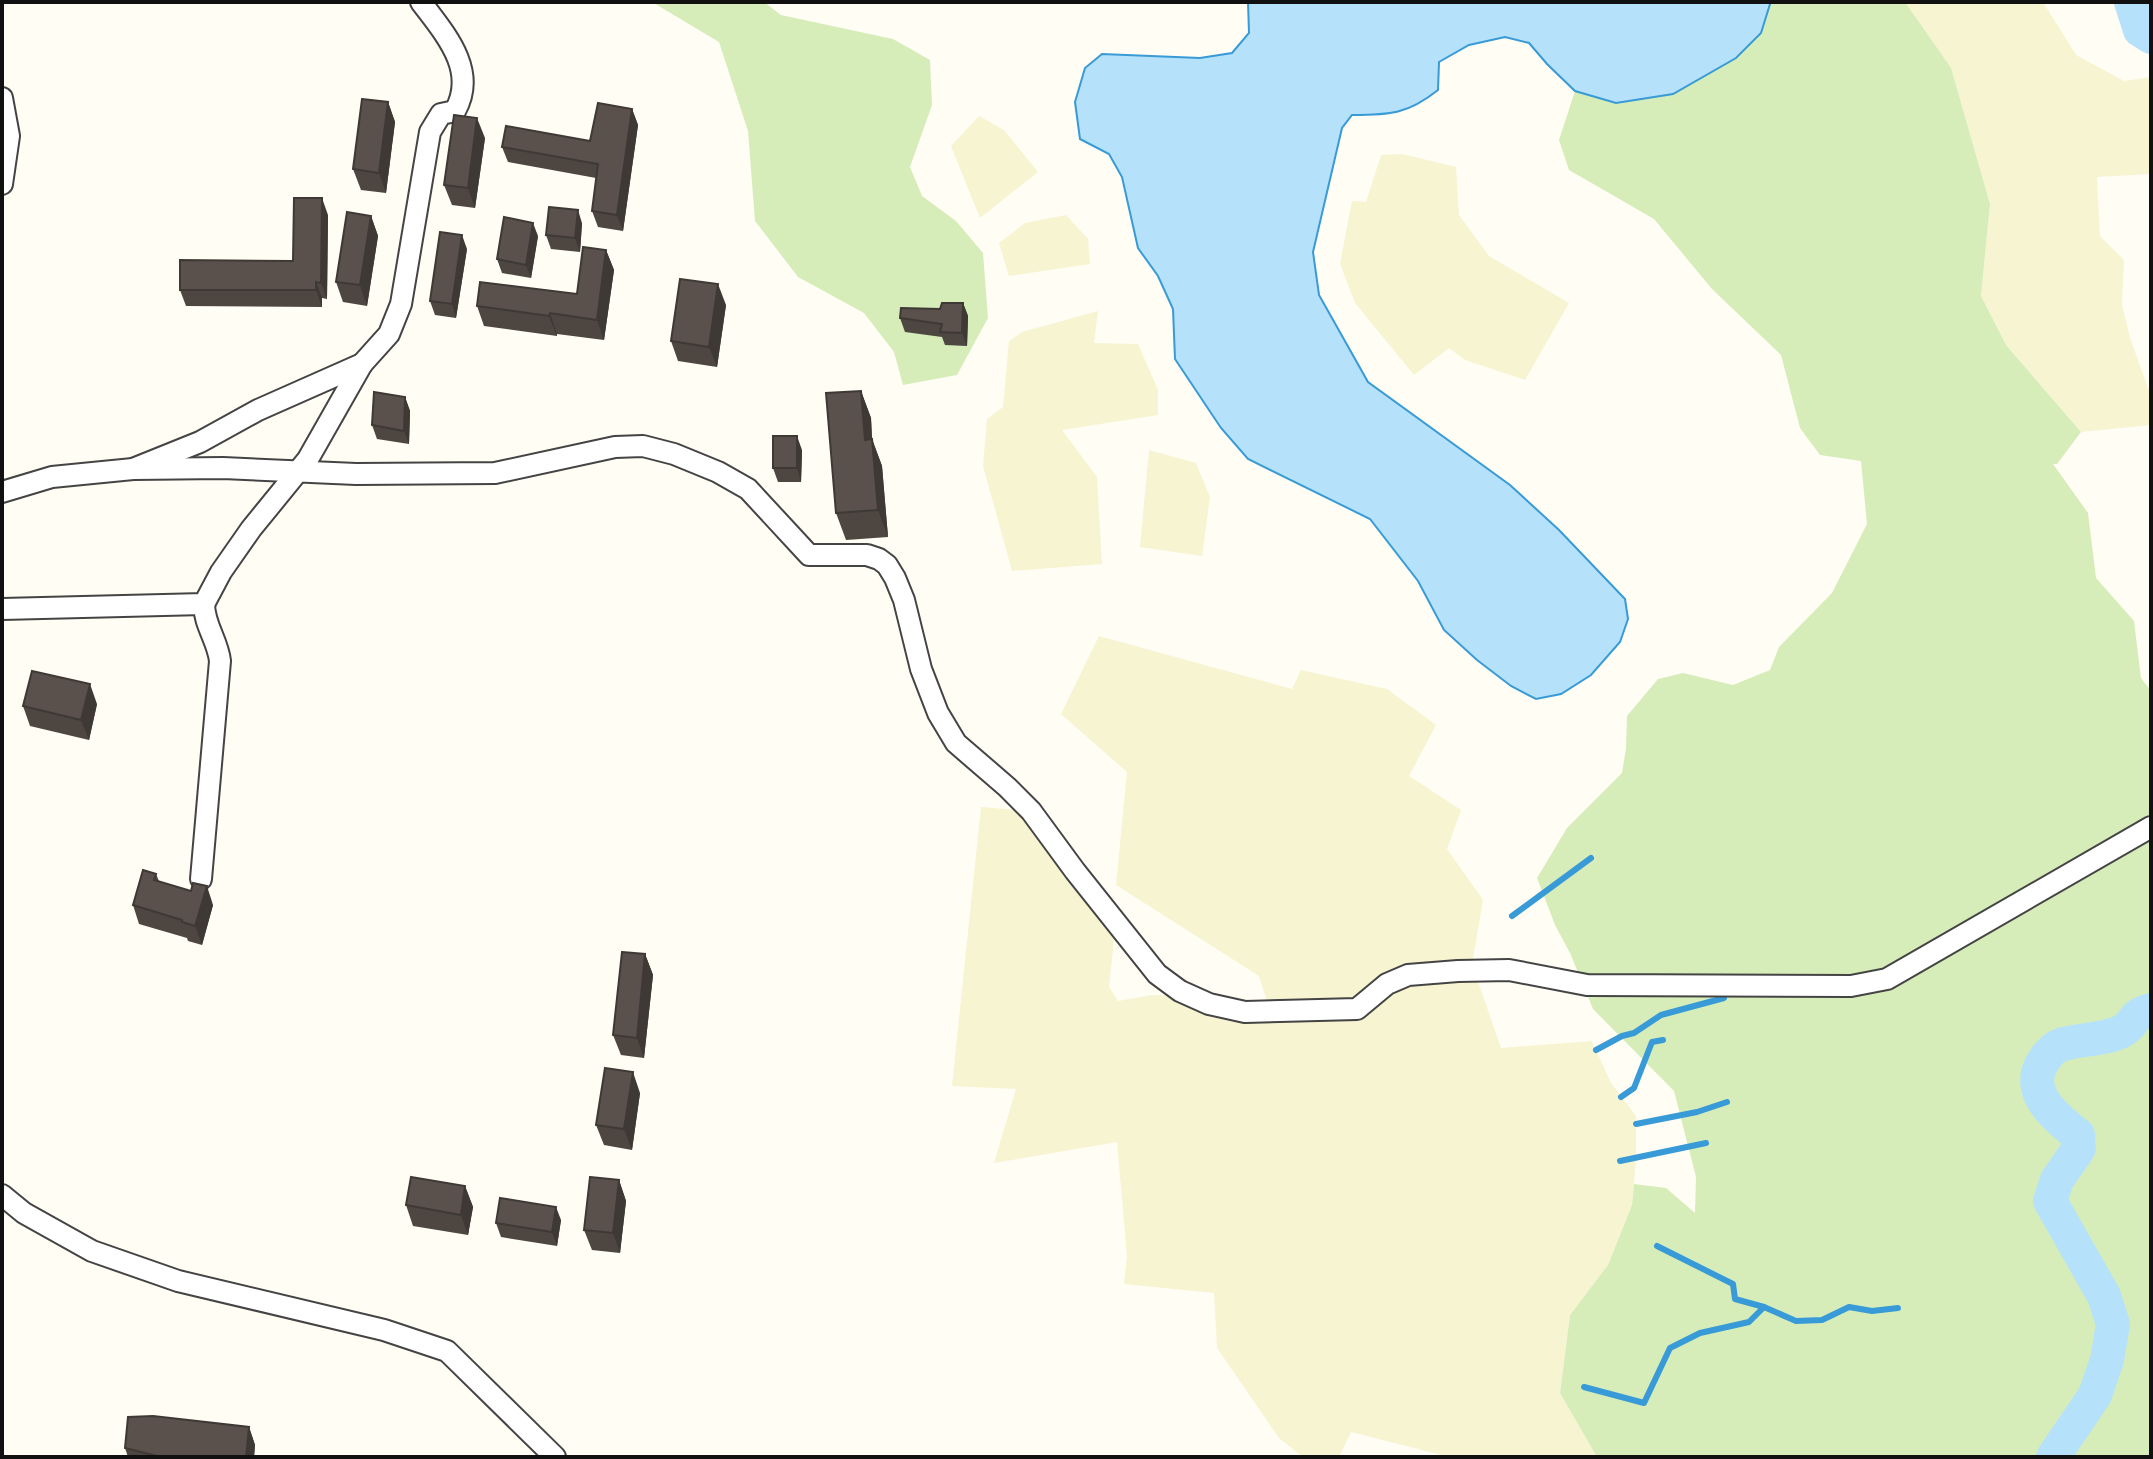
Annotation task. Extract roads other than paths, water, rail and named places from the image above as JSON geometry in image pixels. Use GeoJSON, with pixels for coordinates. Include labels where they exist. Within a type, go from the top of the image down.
{"type":"FeatureCollection","features":[{"type":"Feature","properties":{"kind":"street"},"geometry":{"type":"LineString","coordinates":[[201,879],[220,661],[204,604],[221,572],[251,529],[301,470],[362,364],[389,334],[401,304],[430,132],[441,114],[455,111],[462,97],[462,72],[451,42],[421,2]]}},
{"type":"Feature","properties":{"kind":"street"},"geometry":{"type":"LineString","coordinates":[[2,98],[9,136],[2,184]]}},
{"type":"Feature","properties":{"kind":"street"},"geometry":{"type":"LineString","coordinates":[[133,469],[200,442],[258,410],[362,364]]}},
{"type":"Feature","properties":{"kind":"street"},"geometry":{"type":"LineString","coordinates":[[2,492],[52,477],[133,469],[223,468],[356,474],[495,473],[615,447],[643,446],[703,466],[748,489],[809,555],[867,555],[887,565],[904,600],[921,669],[938,713],[956,743],[1031,811],[1157,974],[1180,991],[1209,1004],[1245,1012],[1357,1009],[1387,984],[1408,975],[1458,971],[1509,970],[1587,985],[1851,986],[1887,979],[2151,827]]}},
{"type":"Feature","properties":{"kind":"street"},"geometry":{"type":"LineString","coordinates":[[2,609],[204,604]]}},
{"type":"Feature","properties":{"kind":"street"},"geometry":{"type":"LineString","coordinates":[[2,1195],[24,1213],[92,1251],[178,1281],[384,1330],[447,1351],[555,1457]]}},
{"type":"Feature","properties":{"kind":"water"},"geometry":{"type":"Polygon","coordinates":[[[1248,2],[1770,4],[1761,33],[1736,58],[1673,94],[1616,103],[1575,91],[1529,43],[1505,37],[1469,45],[1439,62],[1438,90],[1417,104],[1388,113],[1352,115],[1342,128],[1313,252],[1319,295],[1368,382],[1510,485],[1559,530],[1625,599],[1628,619],[1620,642],[1591,675],[1561,694],[1536,699],[1511,686],[1477,660],[1444,630],[1418,581],[1370,519],[1248,459],[1221,428],[1175,359],[1173,309],[1158,276],[1138,248],[1122,177],[1109,154],[1080,139],[1075,102],[1085,68],[1102,54],[1200,58],[1232,53],[1249,33],[1248,2]]]}},
{"type":"Feature","properties":{"kind":"waterway"},"geometry":{"type":"LineString","coordinates":[[2131,2],[2140,30],[2151,37]]}},
{"type":"Feature","properties":{"kind":"waterway"},"geometry":{"type":"LineString","coordinates":[[1512,916],[1591,858]]}},
{"type":"Feature","properties":{"kind":"waterway"},"geometry":{"type":"LineString","coordinates":[[1596,1050],[1634,1033],[1661,1015],[1724,998]]}},
{"type":"Feature","properties":{"kind":"waterway"},"geometry":{"type":"LineString","coordinates":[[2053,1457],[2095,1395],[2107,1360],[2113,1324],[2104,1296],[2050,1201],[2057,1180],[2079,1148],[2078,1135],[2044,1102],[2039,1093],[2038,1071],[2046,1057],[2057,1047],[2116,1034],[2140,1014],[2151,1010]]}},
{"type":"Feature","properties":{"kind":"waterway"},"geometry":{"type":"LineString","coordinates":[[1621,1097],[1634,1088],[1652,1042],[1663,1040]]}},
{"type":"Feature","properties":{"kind":"waterway"},"geometry":{"type":"LineString","coordinates":[[1636,1124],[1697,1112],[1727,1102]]}},
{"type":"Feature","properties":{"kind":"waterway"},"geometry":{"type":"LineString","coordinates":[[1620,1161],[1706,1143]]}},
{"type":"Feature","properties":{"kind":"waterway"},"geometry":{"type":"LineString","coordinates":[[1657,1246],[1733,1284],[1735,1299],[1764,1307]]}},
{"type":"Feature","properties":{"kind":"waterway"},"geometry":{"type":"LineString","coordinates":[[1584,1387],[1644,1403],[1670,1348],[1700,1333],[1749,1322],[1764,1307],[1796,1321],[1822,1320],[1849,1307],[1872,1311],[1898,1308]]}}]}
